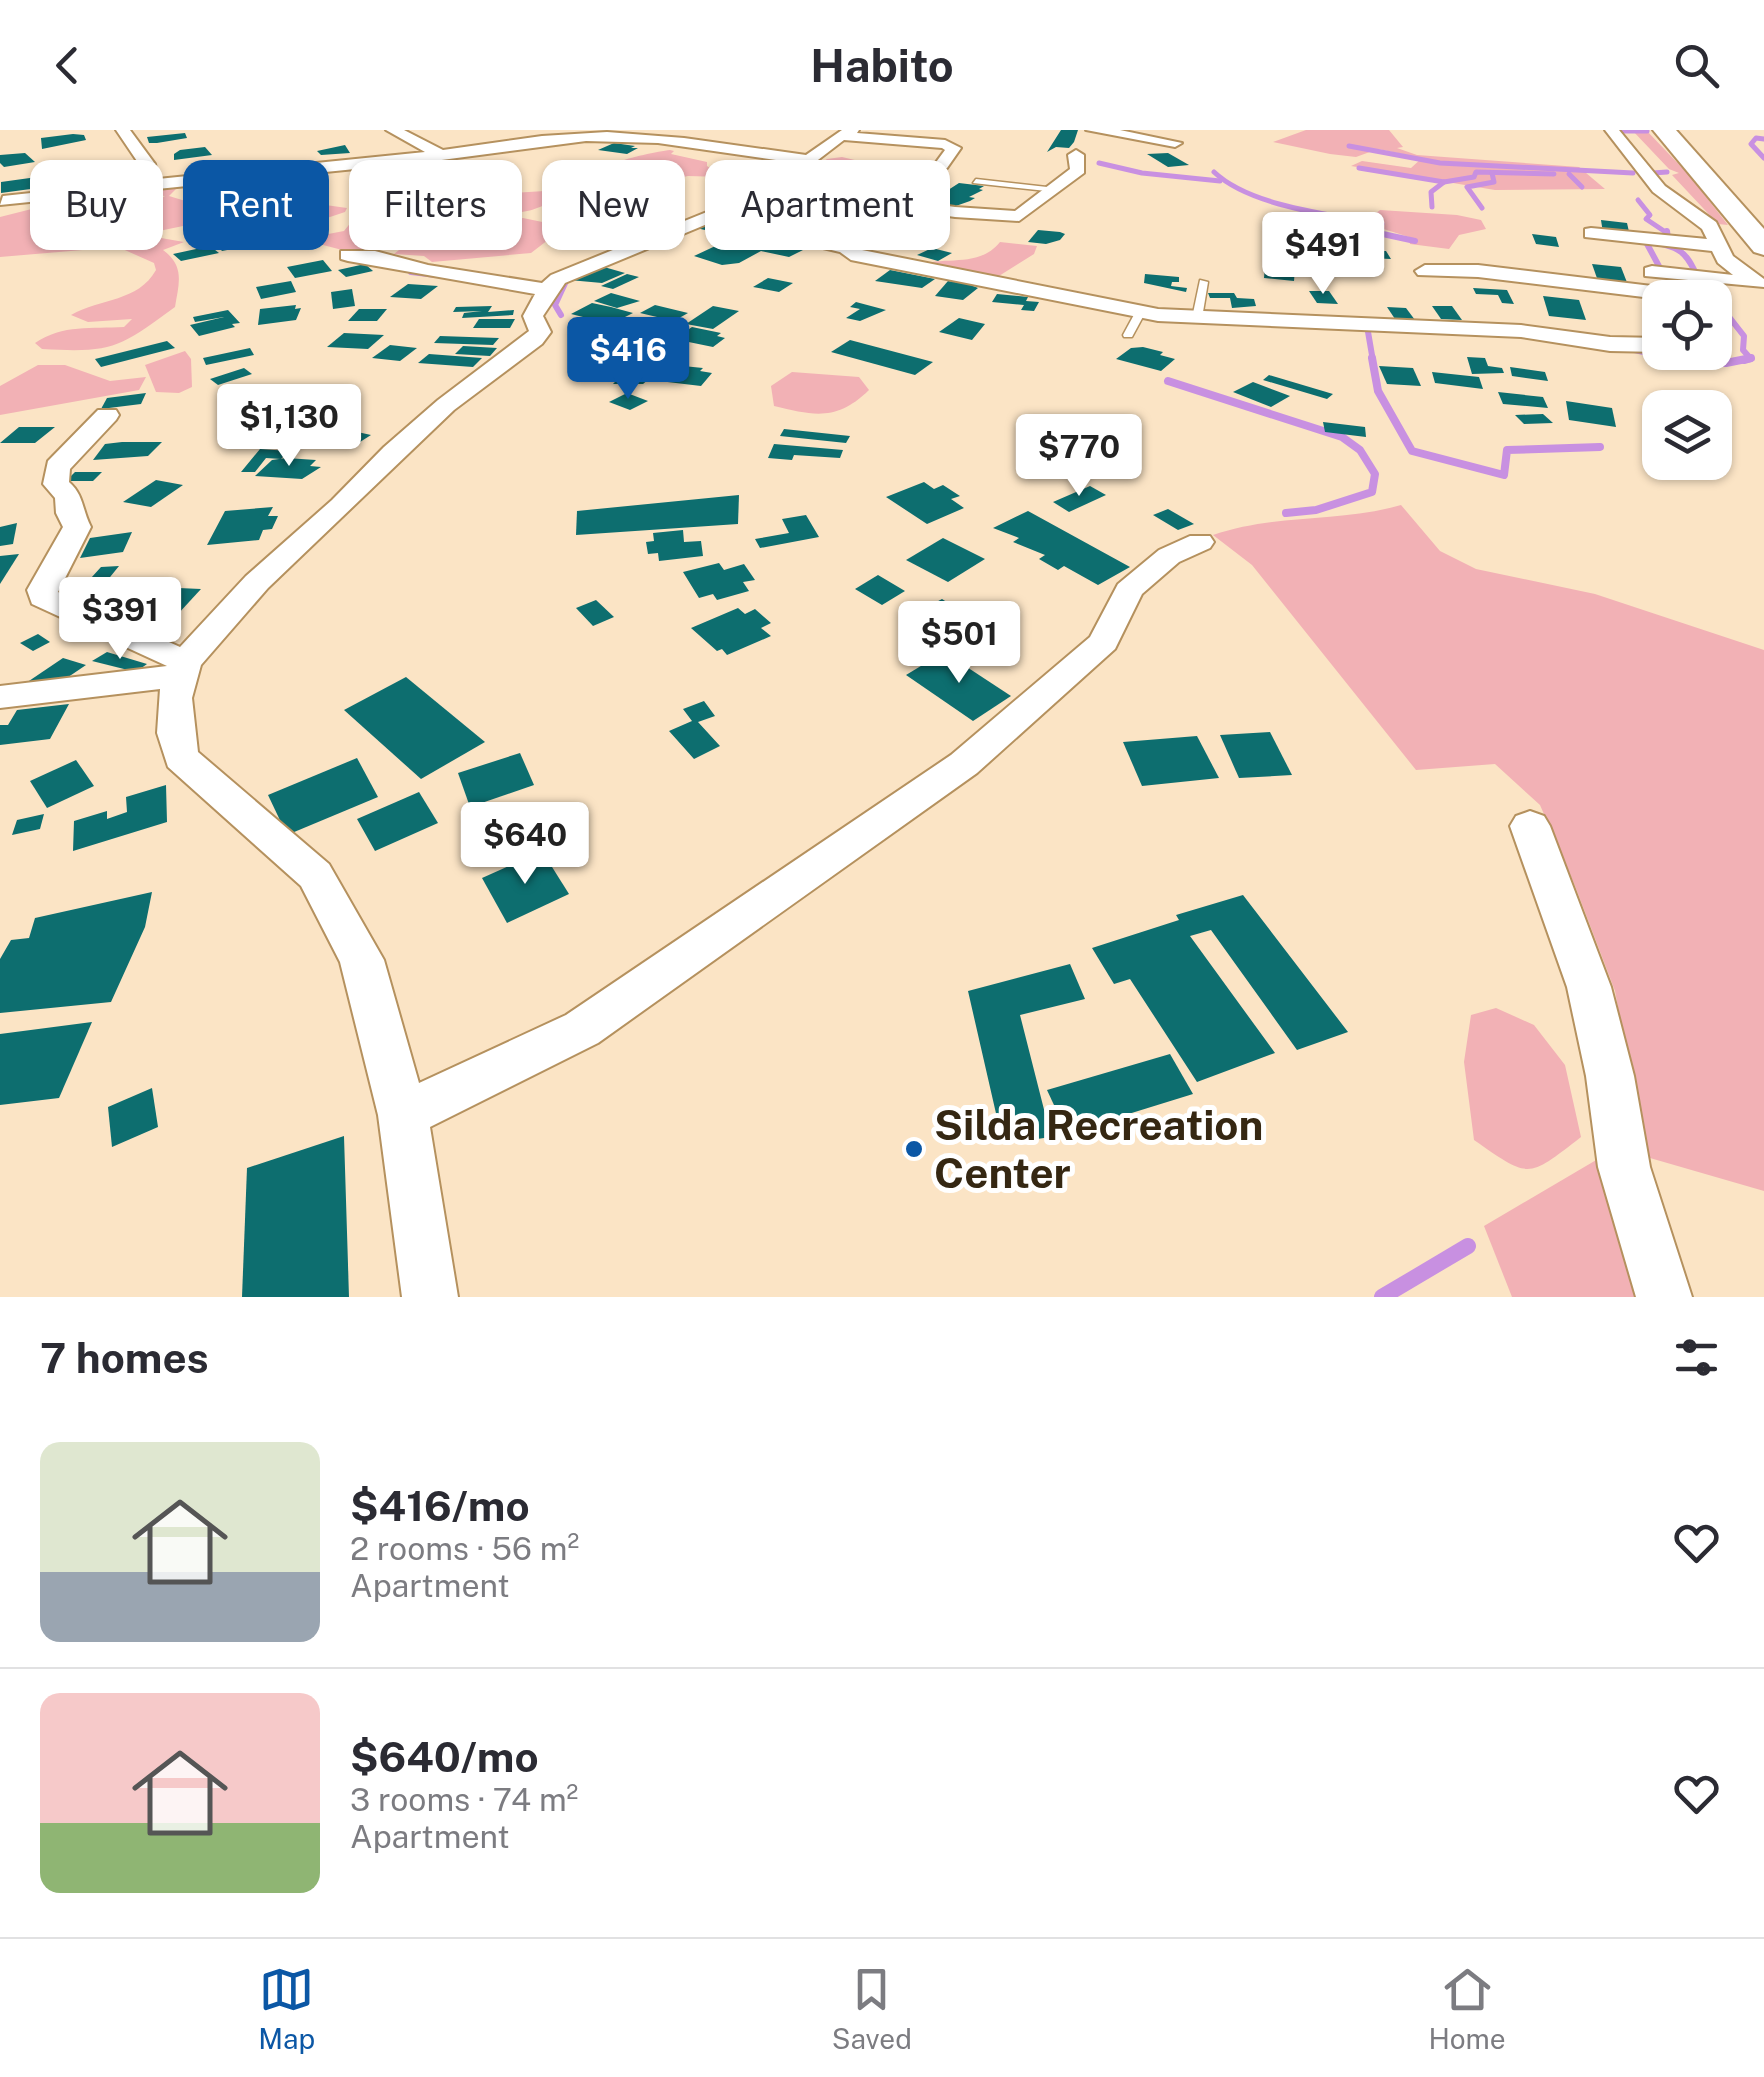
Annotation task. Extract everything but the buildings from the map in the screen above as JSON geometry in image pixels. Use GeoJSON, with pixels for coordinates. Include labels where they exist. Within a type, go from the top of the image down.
{"type":"FeatureCollection","features":[{"type":"Feature","properties":{"kind":"highway"},"geometry":{"type":"LineString","coordinates":[[1664,130],[1764,246]]}},
{"type":"Feature","properties":{"kind":"highway"},"geometry":{"type":"LineString","coordinates":[[1690,130],[1764,214]]}},
{"type":"Feature","properties":{"kind":"street"},"geometry":{"type":"LineString","coordinates":[[123,130],[144,160]]}},
{"type":"Feature","properties":{"kind":"street"},"geometry":{"type":"LineString","coordinates":[[393,130],[441,155]]}},
{"type":"Feature","properties":{"kind":"street"},"geometry":{"type":"LineString","coordinates":[[508,130],[532,144]]}},
{"type":"Feature","properties":{"kind":"street"},"geometry":{"type":"LineString","coordinates":[[1093,130],[1175,143]]}},
{"type":"Feature","properties":{"kind":"street"},"geometry":{"type":"LineString","coordinates":[[1612,130],[1659,189],[1710,226],[1725,259],[1760,283]]}},
{"type":"Feature","properties":{"kind":"street"},"geometry":{"type":"LineString","coordinates":[[163,183],[188,184],[583,136],[627,136],[811,160],[847,133],[945,144],[954,148],[945,160]]}},
{"type":"Feature","properties":{"kind":"street"},"geometry":{"type":"LineString","coordinates":[[950,209],[1007,217],[1025,214],[1078,170],[1076,155]]}},
{"type":"Feature","properties":{"kind":"street"},"geometry":{"type":"LineString","coordinates":[[4,201],[30,198]]}},
{"type":"Feature","properties":{"kind":"street"},"geometry":{"type":"LineString","coordinates":[[430,1297],[403,1115],[362,960],[315,875],[244,817],[181,758],[173,734],[172,706],[182,669],[257,582],[342,506],[416,431],[534,339],[540,332],[533,316],[547,290],[576,269],[705,219]]}},
{"type":"Feature","properties":{"kind":"street"},"geometry":{"type":"LineString","coordinates":[[1591,233],[1718,246]]}},
{"type":"Feature","properties":{"kind":"street"},"geometry":{"type":"LineString","coordinates":[[1635,238],[1655,280]]}},
{"type":"Feature","properties":{"kind":"street"},"geometry":{"type":"LineString","coordinates":[[852,250],[852,254],[1140,312],[1197,318],[1521,331],[1642,347]]}},
{"type":"Feature","properties":{"kind":"street"},"geometry":{"type":"LineString","coordinates":[[348,255],[547,290]]}},
{"type":"Feature","properties":{"kind":"street"},"geometry":{"type":"LineString","coordinates":[[1425,271],[1478,272],[1642,293]]}},
{"type":"Feature","properties":{"kind":"street"},"geometry":{"type":"LineString","coordinates":[[1652,272],[1760,283]]}},
{"type":"Feature","properties":{"kind":"street"},"geometry":{"type":"LineString","coordinates":[[107,416],[57,467],[56,484],[69,496],[70,514],[77,528],[42,590],[43,597],[182,669]]}},
{"type":"Feature","properties":{"kind":"street"},"geometry":{"type":"LineString","coordinates":[[403,1115],[582,1028],[964,764],[1104,642],[1129,590],[1169,556],[1200,542]]}},
{"type":"Feature","properties":{"kind":"street"},"geometry":{"type":"LineString","coordinates":[[0,698],[182,669]]}},
{"type":"Feature","properties":{"kind":"street"},"geometry":{"type":"LineString","coordinates":[[1530,826],[1590,987],[1610,1076],[1624,1167],[1664,1297]]}},
{"type":"Feature","properties":{"kind":"lane"},"geometry":{"type":"LineString","coordinates":[[976,181],[1056,190]]}},
{"type":"Feature","properties":{"kind":"lane"},"geometry":{"type":"LineString","coordinates":[[1197,318],[1203,282]]}},
{"type":"Feature","properties":{"kind":"lane"},"geometry":{"type":"LineString","coordinates":[[1128,334],[1140,312]]}},
{"type":"Feature","properties":{"kind":"shaded area"},"geometry":{"type":"Polygon","coordinates":[[[1306,130],[1389,130],[1403,147],[1397,148],[1417,155],[1579,167],[1605,189],[1495,190],[1351,166],[1362,161],[1411,168],[1422,158],[1378,149],[1356,157],[1273,142],[1306,130]]]}},
{"type":"Feature","properties":{"kind":"shaded area"},"geometry":{"type":"Polygon","coordinates":[[[1632,130],[1646,130],[1689,175],[1728,225],[1718,224],[1672,175],[1679,173],[1669,169],[1632,130]]]}},
{"type":"Feature","properties":{"kind":"shaded area"},"geometry":{"type":"Polygon","coordinates":[[[670,150],[674,151],[671,154],[705,162],[705,176],[685,177],[685,160],[623,160],[670,150]]]}},
{"type":"Feature","properties":{"kind":"shaded area"},"geometry":{"type":"Polygon","coordinates":[[[163,187],[177,188],[169,196],[183,200],[183,226],[163,230],[163,187]]]}},
{"type":"Feature","properties":{"kind":"shaded area"},"geometry":{"type":"Polygon","coordinates":[[[542,191],[542,206],[522,212],[522,192],[542,191]]]}},
{"type":"Feature","properties":{"kind":"shaded area"},"geometry":{"type":"Polygon","coordinates":[[[329,205],[347,208],[329,217],[329,205]]]}},
{"type":"Feature","properties":{"kind":"shaded area"},"geometry":{"type":"Polygon","coordinates":[[[30,209],[30,250],[83,250],[0,257],[0,217],[30,209]]]}},
{"type":"Feature","properties":{"kind":"shaded area"},"geometry":{"type":"Polygon","coordinates":[[[1380,210],[1457,215],[1481,220],[1486,229],[1459,235],[1449,249],[1410,244],[1409,237],[1374,226],[1370,218],[1380,210]]]}},
{"type":"Feature","properties":{"kind":"shaded area"},"geometry":{"type":"Polygon","coordinates":[[[522,218],[542,222],[542,245],[531,253],[432,262],[424,256],[394,254],[399,250],[522,250],[522,218]]]}},
{"type":"Feature","properties":{"kind":"shaded area"},"geometry":{"type":"Polygon","coordinates":[[[349,225],[349,250],[360,250],[350,252],[329,247],[329,234],[344,231],[349,225]]]}},
{"type":"Feature","properties":{"kind":"shaded area"},"geometry":{"type":"Polygon","coordinates":[[[163,238],[183,242],[163,250],[163,238]]]}},
{"type":"Feature","properties":{"kind":"shaded area"},"geometry":{"type":"Polygon","coordinates":[[[1000,242],[1037,246],[1034,254],[991,281],[916,267],[981,256],[1000,242]]]}},
{"type":"Feature","properties":{"kind":"shaded area"},"geometry":{"type":"Polygon","coordinates":[[[125,250],[163,250],[178,269],[175,307],[141,331],[114,345],[85,350],[42,349],[35,343],[56,333],[78,329],[124,327],[132,319],[88,322],[71,315],[139,288],[156,270],[154,263],[125,250]]]}},
{"type":"Feature","properties":{"kind":"shaded area"},"geometry":{"type":"Polygon","coordinates":[[[185,351],[191,359],[192,387],[179,393],[156,392],[145,365],[185,351]]]}},
{"type":"Feature","properties":{"kind":"shaded area"},"geometry":{"type":"Polygon","coordinates":[[[38,365],[65,365],[110,381],[146,377],[139,390],[0,415],[0,386],[38,365]]]}},
{"type":"Feature","properties":{"kind":"shaded area"},"geometry":{"type":"Polygon","coordinates":[[[792,372],[859,377],[869,390],[846,407],[825,413],[774,406],[771,386],[792,372]]]}},
{"type":"Feature","properties":{"kind":"shaded area"},"geometry":{"type":"Polygon","coordinates":[[[1401,505],[1440,551],[1476,569],[1595,594],[1764,650],[1764,1191],[1650,1158],[1638,1120],[1615,991],[1540,805],[1495,764],[1416,770],[1252,565],[1213,535],[1261,524],[1401,505]]]}},
{"type":"Feature","properties":{"kind":"shaded area"},"geometry":{"type":"Polygon","coordinates":[[[1496,1008],[1534,1025],[1565,1065],[1581,1137],[1538,1167],[1518,1167],[1474,1140],[1464,1062],[1471,1015],[1496,1008]]]}},
{"type":"Feature","properties":{"kind":"shaded area"},"geometry":{"type":"Polygon","coordinates":[[[1603,1156],[1644,1297],[1512,1297],[1484,1226],[1603,1156]]]}},
{"type":"Feature","properties":{"kind":"waterway"},"geometry":{"type":"LineString","coordinates":[[1621,131],[1647,131]]}},
{"type":"Feature","properties":{"kind":"waterway"},"geometry":{"type":"LineString","coordinates":[[1764,139],[1756,138],[1751,144],[1764,158]]}},
{"type":"Feature","properties":{"kind":"waterway"},"geometry":{"type":"LineString","coordinates":[[1349,146],[1440,163],[1633,173]]}},
{"type":"Feature","properties":{"kind":"waterway"},"geometry":{"type":"LineString","coordinates":[[1099,163],[1142,173],[1220,181]]}},
{"type":"Feature","properties":{"kind":"waterway"},"geometry":{"type":"LineString","coordinates":[[1359,168],[1444,182]]}},
{"type":"Feature","properties":{"kind":"waterway"},"geometry":{"type":"LineString","coordinates":[[1214,172],[1249,194],[1270,201],[1382,224]]}},
{"type":"Feature","properties":{"kind":"waterway"},"geometry":{"type":"LineString","coordinates":[[1444,182],[1474,177],[1476,172],[1554,174]]}},
{"type":"Feature","properties":{"kind":"waterway"},"geometry":{"type":"LineString","coordinates":[[1653,173],[1667,172]]}},
{"type":"Feature","properties":{"kind":"waterway"},"geometry":{"type":"LineString","coordinates":[[1482,208],[1467,187],[1494,182],[1492,173]]}},
{"type":"Feature","properties":{"kind":"waterway"},"geometry":{"type":"LineString","coordinates":[[1569,174],[1582,187]]}},
{"type":"Feature","properties":{"kind":"waterway"},"geometry":{"type":"LineString","coordinates":[[1432,207],[1431,192],[1444,182]]}},
{"type":"Feature","properties":{"kind":"waterway"},"geometry":{"type":"LineString","coordinates":[[1638,200],[1650,215],[1646,219],[1667,233]]}},
{"type":"Feature","properties":{"kind":"waterway"},"geometry":{"type":"LineString","coordinates":[[1319,219],[1380,233]]}},
{"type":"Feature","properties":{"kind":"waterway"},"geometry":{"type":"LineString","coordinates":[[1369,231],[1415,241]]}},
{"type":"Feature","properties":{"kind":"waterway"},"geometry":{"type":"LineString","coordinates":[[1667,231],[1668,238]]}},
{"type":"Feature","properties":{"kind":"waterway"},"geometry":{"type":"LineString","coordinates":[[1661,270],[1646,242],[1663,244],[1684,254],[1700,280]]}},
{"type":"Feature","properties":{"kind":"waterway"},"geometry":{"type":"LineString","coordinates":[[411,272],[436,275]]}},
{"type":"Feature","properties":{"kind":"waterway"},"geometry":{"type":"LineString","coordinates":[[1669,280],[1672,277]]}},
{"type":"Feature","properties":{"kind":"waterway"},"geometry":{"type":"LineString","coordinates":[[561,315],[555,305],[567,279]]}},
{"type":"Feature","properties":{"kind":"waterway"},"geometry":{"type":"LineString","coordinates":[[1732,321],[1744,336],[1743,350],[1750,358]]}},
{"type":"Feature","properties":{"kind":"waterway"},"geometry":{"type":"LineString","coordinates":[[1358,326],[1367,326],[1373,361]]}},
{"type":"Feature","properties":{"kind":"waterway"},"geometry":{"type":"LineString","coordinates":[[1626,348],[1642,352]]}},
{"type":"Feature","properties":{"kind":"waterway"},"geometry":{"type":"LineString","coordinates":[[1372,358],[1378,391],[1412,451],[1504,475],[1507,450],[1600,447]]}},
{"type":"Feature","properties":{"kind":"waterway"},"geometry":{"type":"LineString","coordinates":[[1732,362],[1750,358]]}},
{"type":"Feature","properties":{"kind":"waterway"},"geometry":{"type":"LineString","coordinates":[[1744,361],[1750,358]]}},
{"type":"Feature","properties":{"kind":"waterway"},"geometry":{"type":"LineString","coordinates":[[1168,381],[1342,437],[1360,450],[1375,474],[1372,492],[1316,510],[1286,513]]}},
{"type":"Feature","properties":{"kind":"waterway"},"geometry":{"type":"LineString","coordinates":[[1382,1297],[1468,1246]]}},
{"type":"Feature","properties":{"kind":"place","name":"Silda Recreation Center"},"geometry":{"type":"Point","coordinates":[914,1149]}}]}
